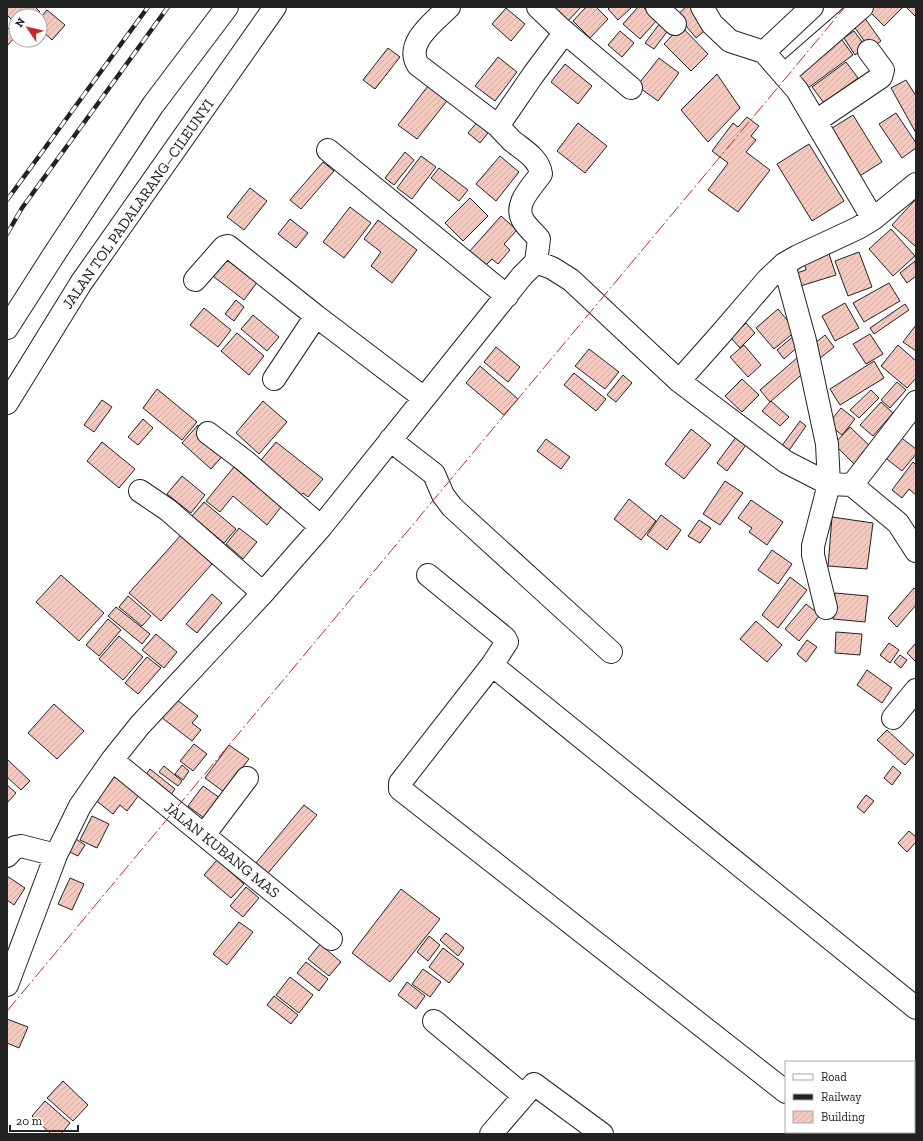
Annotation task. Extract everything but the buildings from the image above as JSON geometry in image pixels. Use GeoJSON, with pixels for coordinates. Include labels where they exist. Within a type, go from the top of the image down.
{"type":"FeatureCollection","features":[{"type":"Feature","properties":{"kind":"main road"},"geometry":{"type":"LineString","coordinates":[[7,328],[153,105],[227,7]]}},
{"type":"Feature","properties":{"kind":"main road","name":"JALAN TOL PADALARANG–CILEUNYI"},"geometry":{"type":"LineString","coordinates":[[7,404],[81,283],[275,7]]}},
{"type":"Feature","properties":{"kind":"main road"},"geometry":{"type":"LineString","coordinates":[[7,985],[56,855],[80,806],[112,760],[140,725],[263,593],[321,527],[522,276],[536,262],[539,239],[523,221],[520,211],[522,200],[541,174],[540,167],[533,158],[498,126],[418,65],[414,59],[415,44],[449,7]]}},
{"type":"Feature","properties":{"kind":"main road"},"geometry":{"type":"LineString","coordinates":[[538,7],[631,88]]}},
{"type":"Feature","properties":{"kind":"main road"},"geometry":{"type":"LineString","coordinates":[[657,7],[675,24]]}},
{"type":"Feature","properties":{"kind":"main road"},"geometry":{"type":"LineString","coordinates":[[702,7],[712,24],[730,41],[764,52],[797,90],[873,219]]}},
{"type":"Feature","properties":{"kind":"main road"},"geometry":{"type":"LineString","coordinates":[[764,52],[812,7]]}},
{"type":"Feature","properties":{"kind":"main road"},"geometry":{"type":"LineString","coordinates":[[784,75],[862,7]]}},
{"type":"Feature","properties":{"kind":"main road"},"geometry":{"type":"LineString","coordinates":[[498,126],[533,75],[566,32]]}},
{"type":"Feature","properties":{"kind":"main road"},"geometry":{"type":"LineString","coordinates":[[816,121],[881,77],[883,70],[869,51]]}},
{"type":"Feature","properties":{"kind":"main road"},"geometry":{"type":"LineString","coordinates":[[328,150],[507,296]]}},
{"type":"Feature","properties":{"kind":"main road"},"geometry":{"type":"LineString","coordinates":[[679,381],[768,279],[784,264],[858,228],[873,219],[916,184]]}},
{"type":"Feature","properties":{"kind":"main road"},"geometry":{"type":"LineString","coordinates":[[195,280],[224,247],[228,246],[316,316],[424,398]]}},
{"type":"Feature","properties":{"kind":"main road"},"geometry":{"type":"LineString","coordinates":[[536,262],[552,268],[571,280],[679,381],[786,462],[829,484],[852,485],[898,523],[916,551]]}},
{"type":"Feature","properties":{"kind":"main road"},"geometry":{"type":"LineString","coordinates":[[784,264],[805,341],[828,444],[829,484],[813,550],[814,563],[826,608]]}},
{"type":"Feature","properties":{"kind":"main road"},"geometry":{"type":"LineString","coordinates":[[274,379],[316,316]]}},
{"type":"Feature","properties":{"kind":"main road"},"geometry":{"type":"LineString","coordinates":[[852,485],[916,402]]}},
{"type":"Feature","properties":{"kind":"main road"},"geometry":{"type":"LineString","coordinates":[[208,433],[245,461],[321,527]]}},
{"type":"Feature","properties":{"kind":"main road"},"geometry":{"type":"LineString","coordinates":[[390,440],[434,474],[443,495],[452,507],[611,652]]}},
{"type":"Feature","properties":{"kind":"main road"},"geometry":{"type":"LineString","coordinates":[[140,491],[168,510],[263,593]]}},
{"type":"Feature","properties":{"kind":"main road"},"geometry":{"type":"LineString","coordinates":[[428,575],[505,638],[507,642],[492,665],[400,784],[400,789],[785,1091]]}},
{"type":"Feature","properties":{"kind":"main road"},"geometry":{"type":"LineString","coordinates":[[492,665],[916,1008]]}},
{"type":"Feature","properties":{"kind":"main road"},"geometry":{"type":"LineString","coordinates":[[893,718],[916,690]]}},
{"type":"Feature","properties":{"kind":"main road","name":"JALAN KUBANG MAS"},"geometry":{"type":"LineString","coordinates":[[112,760],[331,939]]}},
{"type":"Feature","properties":{"kind":"main road"},"geometry":{"type":"LineString","coordinates":[[204,835],[247,778]]}},
{"type":"Feature","properties":{"kind":"main road"},"geometry":{"type":"LineString","coordinates":[[7,856],[15,847],[21,846],[56,855]]}},
{"type":"Feature","properties":{"kind":"main road"},"geometry":{"type":"LineString","coordinates":[[434,1021],[523,1095]]}},
{"type":"Feature","properties":{"kind":"main road"},"geometry":{"type":"LineString","coordinates":[[492,1134],[523,1095],[534,1084],[602,1134]]}},
{"type":"Feature","properties":{"kind":"railway"},"geometry":{"type":"LineString","coordinates":[[7,200],[148,7]]}},
{"type":"Feature","properties":{"kind":"railway"},"geometry":{"type":"LineString","coordinates":[[7,234],[22,208],[168,7]]}},
{"type":"Feature","properties":{"kind":"power"},"geometry":{"type":"LineString","coordinates":[[7,1011],[845,7]]}}]}
